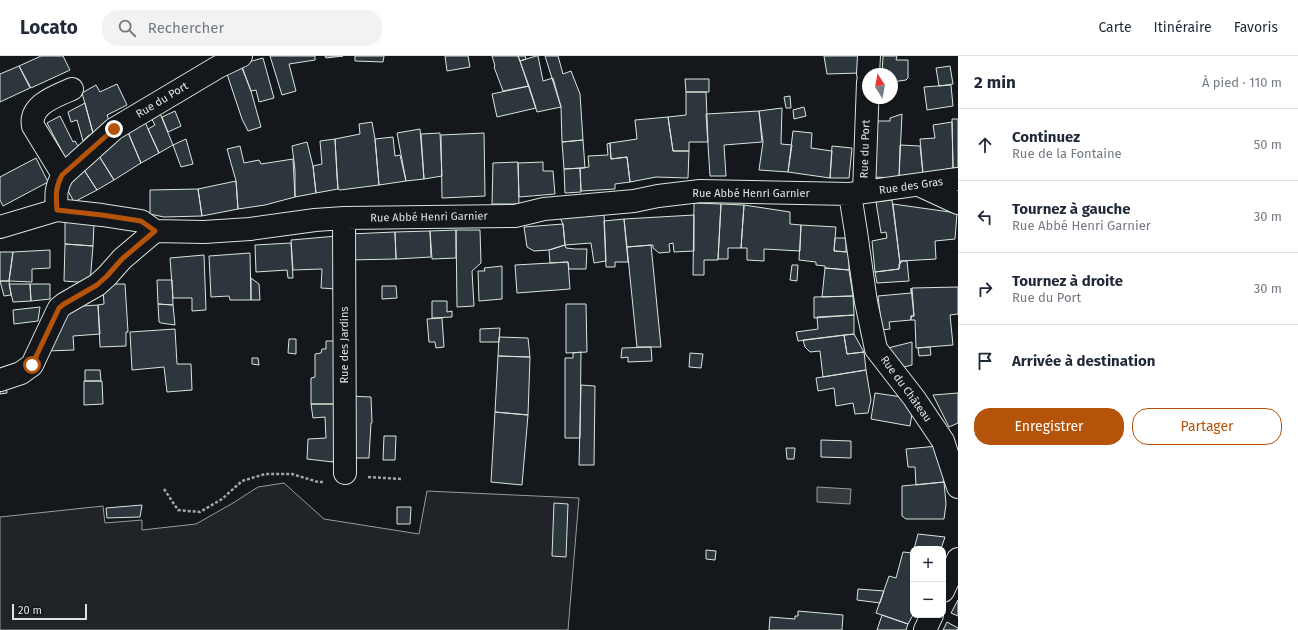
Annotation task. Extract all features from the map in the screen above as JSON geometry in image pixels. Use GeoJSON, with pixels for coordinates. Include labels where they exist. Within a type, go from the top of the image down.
{"type":"FeatureCollection","features":[{"type":"Feature","properties":{"kind":"street","name":"Rue du Port"},"geometry":{"type":"LineString","coordinates":[[62,175],[114,129],[218,67],[240,56]]}},
{"type":"Feature","properties":{"kind":"street"},"geometry":{"type":"LineString","coordinates":[[868,68],[869,56]]}},
{"type":"Feature","properties":{"kind":"street"},"geometry":{"type":"LineString","coordinates":[[57,210],[57,184],[62,175],[33,126],[32,120],[35,111],[47,101],[72,89]]}},
{"type":"Feature","properties":{"kind":"street","name":"Rue du Port"},"geometry":{"type":"LineString","coordinates":[[857,193],[866,104]]}},
{"type":"Feature","properties":{"kind":"street","name":"Rue des Gras"},"geometry":{"type":"LineString","coordinates":[[857,193],[958,179]]}},
{"type":"Feature","properties":{"kind":"street"},"geometry":{"type":"LineString","coordinates":[[919,185],[958,203]]}},
{"type":"Feature","properties":{"kind":"street","name":"Rue Abbé Henri Garnier"},"geometry":{"type":"LineString","coordinates":[[155,231],[204,232],[250,229],[315,220],[344,218],[515,216],[544,209],[634,201],[658,196],[700,191],[857,193]]}},
{"type":"Feature","properties":{"kind":"street","name":"Rue du Château"},"geometry":{"type":"LineString","coordinates":[[857,193],[856,232],[866,302],[876,349],[914,398],[943,441],[958,486]]}},
{"type":"Feature","properties":{"kind":"street"},"geometry":{"type":"LineString","coordinates":[[0,227],[57,210],[141,221],[155,231],[122,259],[97,285],[59,308],[32,365],[21,373],[0,380]]}},
{"type":"Feature","properties":{"kind":"street","name":"Rue des Jardins"},"geometry":{"type":"LineString","coordinates":[[344,218],[345,473]]}},
{"type":"Feature","properties":{"kind":"street"},"geometry":{"type":"LineString","coordinates":[[946,585],[958,559]]}},
{"type":"Feature","properties":{"kind":"street"},"geometry":{"type":"LineString","coordinates":[[925,630],[931,618]]}},
{"type":"Feature","properties":{"kind":"path"},"geometry":{"type":"LineString","coordinates":[[164,489],[178,510],[200,512],[222,499],[242,481],[265,474],[292,474],[318,482],[334,481],[345,473],[402,479]]}},
{"type":"Feature","properties":{"kind":"shaded area"},"geometry":{"type":"Polygon","coordinates":[[[284,483],[324,519],[419,534],[427,491],[579,498],[568,630],[0,630],[0,517],[103,506],[105,523],[142,520],[142,530],[196,524],[258,487],[284,483]]]}},
{"type":"Feature","properties":{"kind":"shaded area"},"geometry":{"type":"Polygon","coordinates":[[[817,487],[851,489],[850,504],[817,502],[817,487]]]}},
{"type":"Feature","properties":{"kind":"building"},"geometry":{"type":"Polygon","coordinates":[[[41,56],[63,56],[70,70],[31,88],[19,66],[41,56]]]}},
{"type":"Feature","properties":{"kind":"building"},"geometry":{"type":"Polygon","coordinates":[[[270,56],[315,56],[315,60],[289,64],[296,91],[282,95],[270,56]]]}},
{"type":"Feature","properties":{"kind":"building"},"geometry":{"type":"Polygon","coordinates":[[[325,56],[343,56],[326,58],[325,56]]]}},
{"type":"Feature","properties":{"kind":"building"},"geometry":{"type":"Polygon","coordinates":[[[355,56],[384,56],[383,62],[355,61],[355,56]]]}},
{"type":"Feature","properties":{"kind":"building"},"geometry":{"type":"Polygon","coordinates":[[[445,56],[468,56],[470,67],[447,71],[445,56]]]}},
{"type":"Feature","properties":{"kind":"building"},"geometry":{"type":"Polygon","coordinates":[[[492,56],[518,56],[529,86],[503,91],[494,67],[492,56]]]}},
{"type":"Feature","properties":{"kind":"building"},"geometry":{"type":"Polygon","coordinates":[[[518,56],[525,56],[526,59],[520,61],[518,56]]]}},
{"type":"Feature","properties":{"kind":"building"},"geometry":{"type":"Polygon","coordinates":[[[538,56],[543,81],[553,78],[561,107],[537,112],[520,61],[538,56]]]}},
{"type":"Feature","properties":{"kind":"building"},"geometry":{"type":"Polygon","coordinates":[[[545,56],[558,56],[563,74],[571,71],[580,94],[583,140],[562,142],[561,107],[545,56]]]}},
{"type":"Feature","properties":{"kind":"building"},"geometry":{"type":"Polygon","coordinates":[[[824,56],[861,56],[860,73],[827,74],[824,56]]]}},
{"type":"Feature","properties":{"kind":"building"},"geometry":{"type":"Polygon","coordinates":[[[883,56],[897,56],[896,60],[908,60],[908,78],[906,80],[898,81],[898,68],[882,68],[883,56]]]}},
{"type":"Feature","properties":{"kind":"building"},"geometry":{"type":"Polygon","coordinates":[[[263,58],[274,98],[259,102],[256,90],[251,91],[241,64],[263,58]]]}},
{"type":"Feature","properties":{"kind":"building"},"geometry":{"type":"Polygon","coordinates":[[[19,66],[30,88],[0,102],[0,74],[19,66]]]}},
{"type":"Feature","properties":{"kind":"building"},"geometry":{"type":"Polygon","coordinates":[[[950,66],[953,84],[939,86],[936,68],[950,66]]]}},
{"type":"Feature","properties":{"kind":"building"},"geometry":{"type":"Polygon","coordinates":[[[242,68],[251,91],[261,127],[248,131],[242,119],[227,74],[242,68]]]}},
{"type":"Feature","properties":{"kind":"building"},"geometry":{"type":"Polygon","coordinates":[[[685,79],[709,79],[709,92],[686,92],[685,79]]]}},
{"type":"Feature","properties":{"kind":"building"},"geometry":{"type":"Polygon","coordinates":[[[117,84],[127,105],[107,115],[110,124],[93,133],[82,93],[96,85],[100,92],[117,84]]]}},
{"type":"Feature","properties":{"kind":"building"},"geometry":{"type":"Polygon","coordinates":[[[951,85],[953,106],[927,110],[924,87],[951,85]]]}},
{"type":"Feature","properties":{"kind":"building"},"geometry":{"type":"Polygon","coordinates":[[[529,86],[536,108],[497,117],[492,94],[529,86]]]}},
{"type":"Feature","properties":{"kind":"building"},"geometry":{"type":"Polygon","coordinates":[[[686,92],[706,92],[708,142],[689,142],[689,151],[673,151],[668,117],[686,115],[686,92]]]}},
{"type":"Feature","properties":{"kind":"building"},"geometry":{"type":"Polygon","coordinates":[[[790,96],[791,108],[786,108],[784,97],[790,96]]]}},
{"type":"Feature","properties":{"kind":"building"},"geometry":{"type":"Polygon","coordinates":[[[85,103],[93,133],[83,141],[77,120],[71,122],[68,112],[85,103]]]}},
{"type":"Feature","properties":{"kind":"building"},"geometry":{"type":"Polygon","coordinates":[[[804,107],[806,116],[794,119],[793,110],[804,107]]]}},
{"type":"Feature","properties":{"kind":"building"},"geometry":{"type":"Polygon","coordinates":[[[782,108],[781,144],[792,145],[788,172],[759,170],[763,142],[759,111],[782,108]]]}},
{"type":"Feature","properties":{"kind":"building"},"geometry":{"type":"Polygon","coordinates":[[[159,111],[173,145],[159,153],[148,129],[155,125],[150,116],[159,111]]]}},
{"type":"Feature","properties":{"kind":"building"},"geometry":{"type":"Polygon","coordinates":[[[175,111],[181,126],[168,132],[162,117],[175,111]]]}},
{"type":"Feature","properties":{"kind":"building"},"geometry":{"type":"Polygon","coordinates":[[[759,111],[762,142],[724,145],[726,176],[710,176],[706,114],[759,111]]]}},
{"type":"Feature","properties":{"kind":"building"},"geometry":{"type":"Polygon","coordinates":[[[902,114],[899,178],[872,177],[878,121],[890,121],[890,118],[902,114]]]}},
{"type":"Feature","properties":{"kind":"building"},"geometry":{"type":"Polygon","coordinates":[[[60,116],[73,142],[75,141],[78,146],[66,159],[47,123],[60,116]]]}},
{"type":"Feature","properties":{"kind":"building"},"geometry":{"type":"Polygon","coordinates":[[[668,117],[673,151],[689,151],[688,178],[656,177],[630,182],[627,157],[611,159],[610,143],[637,139],[635,120],[668,117]]]}},
{"type":"Feature","properties":{"kind":"building"},"geometry":{"type":"Polygon","coordinates":[[[952,119],[958,119],[958,168],[953,168],[952,119]]]}},
{"type":"Feature","properties":{"kind":"building"},"geometry":{"type":"Polygon","coordinates":[[[144,120],[159,153],[141,163],[127,130],[144,120]]]}},
{"type":"Feature","properties":{"kind":"building"},"geometry":{"type":"Polygon","coordinates":[[[372,122],[379,185],[340,190],[338,189],[335,139],[360,134],[359,124],[372,122]]]}},
{"type":"Feature","properties":{"kind":"building"},"geometry":{"type":"Polygon","coordinates":[[[952,122],[953,168],[923,174],[920,139],[935,138],[933,125],[952,122]]]}},
{"type":"Feature","properties":{"kind":"building"},"geometry":{"type":"Polygon","coordinates":[[[420,129],[424,179],[406,181],[397,133],[420,129]]]}},
{"type":"Feature","properties":{"kind":"building"},"geometry":{"type":"Polygon","coordinates":[[[127,130],[141,163],[114,180],[99,156],[108,150],[105,147],[127,130]]]}},
{"type":"Feature","properties":{"kind":"building"},"geometry":{"type":"Polygon","coordinates":[[[793,131],[812,133],[811,148],[832,151],[830,178],[788,172],[793,131]]]}},
{"type":"Feature","properties":{"kind":"building"},"geometry":{"type":"Polygon","coordinates":[[[440,133],[442,176],[424,179],[421,134],[440,133]]]}},
{"type":"Feature","properties":{"kind":"building"},"geometry":{"type":"Polygon","coordinates":[[[484,133],[485,196],[442,198],[441,135],[484,133]]]}},
{"type":"Feature","properties":{"kind":"building"},"geometry":{"type":"Polygon","coordinates":[[[393,137],[395,156],[400,155],[406,181],[379,185],[375,139],[393,137]]]}},
{"type":"Feature","properties":{"kind":"building"},"geometry":{"type":"Polygon","coordinates":[[[186,139],[193,164],[181,167],[173,145],[186,139]]]}},
{"type":"Feature","properties":{"kind":"building"},"geometry":{"type":"Polygon","coordinates":[[[335,139],[338,189],[316,193],[313,166],[322,164],[320,141],[335,139]]]}},
{"type":"Feature","properties":{"kind":"building"},"geometry":{"type":"Polygon","coordinates":[[[583,140],[585,168],[564,169],[562,142],[583,140]]]}},
{"type":"Feature","properties":{"kind":"building"},"geometry":{"type":"Polygon","coordinates":[[[307,142],[313,166],[316,193],[295,197],[295,170],[292,146],[307,142]]]}},
{"type":"Feature","properties":{"kind":"building"},"geometry":{"type":"Polygon","coordinates":[[[610,143],[611,159],[627,157],[630,182],[615,184],[615,189],[581,191],[580,168],[589,167],[588,156],[608,155],[607,144],[610,143]]]}},
{"type":"Feature","properties":{"kind":"building"},"geometry":{"type":"Polygon","coordinates":[[[900,145],[920,146],[923,174],[899,178],[900,145]]]}},
{"type":"Feature","properties":{"kind":"building"},"geometry":{"type":"Polygon","coordinates":[[[240,146],[244,163],[259,160],[261,164],[293,159],[295,197],[265,205],[238,209],[236,181],[227,149],[240,146]]]}},
{"type":"Feature","properties":{"kind":"building"},"geometry":{"type":"Polygon","coordinates":[[[832,146],[852,148],[849,178],[830,178],[832,146]]]}},
{"type":"Feature","properties":{"kind":"building"},"geometry":{"type":"Polygon","coordinates":[[[99,156],[114,180],[97,190],[82,167],[99,156]]]}},
{"type":"Feature","properties":{"kind":"building"},"geometry":{"type":"Polygon","coordinates":[[[36,158],[48,182],[3,206],[0,200],[0,177],[36,158]]]}},
{"type":"Feature","properties":{"kind":"building"},"geometry":{"type":"Polygon","coordinates":[[[518,162],[519,204],[492,204],[493,163],[518,162]]]}},
{"type":"Feature","properties":{"kind":"building"},"geometry":{"type":"Polygon","coordinates":[[[543,162],[543,171],[553,171],[555,194],[519,197],[518,163],[543,162]]]}},
{"type":"Feature","properties":{"kind":"building"},"geometry":{"type":"Polygon","coordinates":[[[82,167],[97,190],[74,202],[65,185],[82,167]]]}},
{"type":"Feature","properties":{"kind":"building"},"geometry":{"type":"Polygon","coordinates":[[[580,168],[581,192],[565,193],[564,169],[580,168]]]}},
{"type":"Feature","properties":{"kind":"building"},"geometry":{"type":"Polygon","coordinates":[[[236,181],[238,209],[202,216],[198,189],[236,181]]]}},
{"type":"Feature","properties":{"kind":"building"},"geometry":{"type":"Polygon","coordinates":[[[198,189],[202,216],[164,217],[150,214],[150,190],[198,189]]]}},
{"type":"Feature","properties":{"kind":"building"},"geometry":{"type":"Polygon","coordinates":[[[892,200],[900,263],[899,269],[875,272],[872,241],[887,238],[886,232],[881,233],[876,202],[892,200]]]}},
{"type":"Feature","properties":{"kind":"building"},"geometry":{"type":"Polygon","coordinates":[[[694,203],[721,204],[718,260],[704,260],[704,275],[693,275],[694,203]]]}},
{"type":"Feature","properties":{"kind":"building"},"geometry":{"type":"Polygon","coordinates":[[[721,204],[744,205],[741,248],[728,248],[728,259],[718,259],[721,204]]]}},
{"type":"Feature","properties":{"kind":"building"},"geometry":{"type":"Polygon","coordinates":[[[893,204],[957,213],[955,239],[935,241],[936,259],[901,261],[900,263],[893,204]]]}},
{"type":"Feature","properties":{"kind":"building"},"geometry":{"type":"Polygon","coordinates":[[[744,205],[790,212],[790,224],[801,225],[800,251],[764,249],[764,261],[747,260],[747,248],[741,248],[744,205]]]}},
{"type":"Feature","properties":{"kind":"building"},"geometry":{"type":"Polygon","coordinates":[[[604,213],[606,261],[594,263],[591,243],[565,245],[563,224],[560,218],[604,213]]]}},
{"type":"Feature","properties":{"kind":"building"},"geometry":{"type":"Polygon","coordinates":[[[694,215],[694,251],[674,252],[673,243],[669,244],[670,252],[659,253],[653,248],[653,245],[627,247],[624,219],[694,215]]]}},
{"type":"Feature","properties":{"kind":"building"},"geometry":{"type":"Polygon","coordinates":[[[624,219],[628,262],[615,262],[615,267],[606,267],[604,221],[624,219]]]}},
{"type":"Feature","properties":{"kind":"building"},"geometry":{"type":"Polygon","coordinates":[[[65,222],[94,224],[93,246],[65,244],[65,222]]]}},
{"type":"Feature","properties":{"kind":"building"},"geometry":{"type":"Polygon","coordinates":[[[563,224],[565,245],[549,250],[534,251],[527,247],[524,227],[563,224]]]}},
{"type":"Feature","properties":{"kind":"building"},"geometry":{"type":"Polygon","coordinates":[[[801,225],[836,227],[834,251],[849,252],[849,270],[825,268],[825,266],[816,265],[816,262],[799,260],[801,225]]]}},
{"type":"Feature","properties":{"kind":"building"},"geometry":{"type":"Polygon","coordinates":[[[456,230],[456,258],[432,259],[430,231],[456,230]]]}},
{"type":"Feature","properties":{"kind":"building"},"geometry":{"type":"Polygon","coordinates":[[[456,230],[480,230],[481,263],[472,271],[474,306],[457,307],[456,230]]]}},
{"type":"Feature","properties":{"kind":"building"},"geometry":{"type":"Polygon","coordinates":[[[430,231],[431,257],[396,259],[395,232],[430,231]]]}},
{"type":"Feature","properties":{"kind":"building"},"geometry":{"type":"Polygon","coordinates":[[[395,232],[396,259],[348,260],[349,234],[395,232]]]}},
{"type":"Feature","properties":{"kind":"building"},"geometry":{"type":"Polygon","coordinates":[[[337,236],[336,289],[321,288],[322,269],[293,270],[291,240],[337,236]]]}},
{"type":"Feature","properties":{"kind":"building"},"geometry":{"type":"Polygon","coordinates":[[[835,238],[845,238],[846,252],[834,251],[835,238]]]}},
{"type":"Feature","properties":{"kind":"building"},"geometry":{"type":"Polygon","coordinates":[[[291,243],[293,278],[288,278],[287,270],[256,272],[255,245],[291,243]]]}},
{"type":"Feature","properties":{"kind":"building"},"geometry":{"type":"Polygon","coordinates":[[[65,244],[93,246],[90,283],[64,281],[65,244]]]}},
{"type":"Feature","properties":{"kind":"building"},"geometry":{"type":"Polygon","coordinates":[[[565,245],[566,248],[587,249],[586,269],[569,269],[568,262],[550,263],[549,250],[565,245]]]}},
{"type":"Feature","properties":{"kind":"building"},"geometry":{"type":"Polygon","coordinates":[[[651,245],[661,347],[637,347],[627,247],[651,245]]]}},
{"type":"Feature","properties":{"kind":"building"},"geometry":{"type":"Polygon","coordinates":[[[50,250],[50,268],[32,269],[32,282],[9,281],[13,252],[50,250]]]}},
{"type":"Feature","properties":{"kind":"building"},"geometry":{"type":"Polygon","coordinates":[[[0,252],[13,252],[9,281],[0,281],[0,252]]]}},
{"type":"Feature","properties":{"kind":"building"},"geometry":{"type":"Polygon","coordinates":[[[250,253],[251,300],[230,300],[229,296],[211,297],[209,256],[250,253]]]}},
{"type":"Feature","properties":{"kind":"building"},"geometry":{"type":"Polygon","coordinates":[[[204,255],[206,310],[192,311],[192,298],[173,298],[170,258],[204,255]]]}},
{"type":"Feature","properties":{"kind":"building"},"geometry":{"type":"Polygon","coordinates":[[[901,261],[907,261],[909,281],[877,283],[875,272],[899,269],[899,264],[901,261]]]}},
{"type":"Feature","properties":{"kind":"building"},"geometry":{"type":"Polygon","coordinates":[[[568,262],[570,289],[517,293],[515,265],[568,262]]]}},
{"type":"Feature","properties":{"kind":"building"},"geometry":{"type":"Polygon","coordinates":[[[792,265],[798,265],[797,281],[790,280],[792,265]]]}},
{"type":"Feature","properties":{"kind":"building"},"geometry":{"type":"Polygon","coordinates":[[[502,266],[502,299],[479,301],[478,271],[485,271],[484,268],[502,266]]]}},
{"type":"Feature","properties":{"kind":"building"},"geometry":{"type":"Polygon","coordinates":[[[825,268],[849,270],[853,296],[822,297],[825,268]]]}},
{"type":"Feature","properties":{"kind":"building"},"geometry":{"type":"Polygon","coordinates":[[[251,278],[259,284],[260,300],[251,300],[251,278]]]}},
{"type":"Feature","properties":{"kind":"building"},"geometry":{"type":"Polygon","coordinates":[[[157,280],[172,280],[173,305],[158,304],[157,280]]]}},
{"type":"Feature","properties":{"kind":"building"},"geometry":{"type":"Polygon","coordinates":[[[0,281],[9,281],[11,295],[4,296],[0,281]]]}},
{"type":"Feature","properties":{"kind":"building"},"geometry":{"type":"Polygon","coordinates":[[[9,284],[30,284],[31,301],[13,302],[9,284]]]}},
{"type":"Feature","properties":{"kind":"building"},"geometry":{"type":"Polygon","coordinates":[[[30,284],[50,284],[50,299],[31,301],[30,284]]]}},
{"type":"Feature","properties":{"kind":"building"},"geometry":{"type":"Polygon","coordinates":[[[110,284],[125,284],[128,332],[126,332],[126,346],[100,347],[98,305],[104,304],[103,289],[110,284]]]}},
{"type":"Feature","properties":{"kind":"building"},"geometry":{"type":"Polygon","coordinates":[[[382,286],[396,286],[397,298],[382,299],[382,286]]]}},
{"type":"Feature","properties":{"kind":"building"},"geometry":{"type":"Polygon","coordinates":[[[958,287],[958,314],[950,315],[953,345],[916,348],[915,320],[911,320],[911,316],[914,316],[912,288],[958,287]]]}},
{"type":"Feature","properties":{"kind":"building"},"geometry":{"type":"Polygon","coordinates":[[[911,288],[914,316],[911,316],[911,320],[889,322],[890,329],[882,330],[878,296],[911,293],[911,288]]]}},
{"type":"Feature","properties":{"kind":"building"},"geometry":{"type":"Polygon","coordinates":[[[853,296],[854,315],[814,318],[814,297],[853,296]]]}},
{"type":"Feature","properties":{"kind":"building"},"geometry":{"type":"Polygon","coordinates":[[[432,301],[447,301],[447,312],[452,311],[452,317],[432,318],[432,301]]]}},
{"type":"Feature","properties":{"kind":"building"},"geometry":{"type":"Polygon","coordinates":[[[158,304],[173,305],[175,325],[159,322],[158,304]]]}},
{"type":"Feature","properties":{"kind":"building"},"geometry":{"type":"Polygon","coordinates":[[[566,304],[586,304],[587,352],[566,353],[566,304]]]}},
{"type":"Feature","properties":{"kind":"building"},"geometry":{"type":"Polygon","coordinates":[[[98,305],[100,334],[73,336],[74,350],[47,351],[67,307],[98,305]]]}},
{"type":"Feature","properties":{"kind":"building"},"geometry":{"type":"Polygon","coordinates":[[[40,307],[38,321],[14,324],[13,310],[40,307]]]}},
{"type":"Feature","properties":{"kind":"building"},"geometry":{"type":"Polygon","coordinates":[[[854,315],[854,334],[798,341],[796,332],[818,329],[817,317],[854,315]]]}},
{"type":"Feature","properties":{"kind":"building"},"geometry":{"type":"Polygon","coordinates":[[[442,318],[444,347],[436,348],[435,342],[429,342],[427,319],[442,318]]]}},
{"type":"Feature","properties":{"kind":"building"},"geometry":{"type":"Polygon","coordinates":[[[500,328],[499,342],[480,342],[480,329],[500,328]]]}},
{"type":"Feature","properties":{"kind":"building"},"geometry":{"type":"Polygon","coordinates":[[[175,329],[177,364],[191,364],[192,390],[167,392],[164,367],[132,370],[130,332],[175,329]]]}},
{"type":"Feature","properties":{"kind":"building"},"geometry":{"type":"Polygon","coordinates":[[[854,334],[864,352],[847,354],[844,335],[854,334]]]}},
{"type":"Feature","properties":{"kind":"building"},"geometry":{"type":"Polygon","coordinates":[[[844,335],[847,354],[864,352],[866,370],[823,377],[820,351],[810,352],[805,347],[803,340],[844,335]]]}},
{"type":"Feature","properties":{"kind":"building"},"geometry":{"type":"Polygon","coordinates":[[[499,337],[528,338],[530,357],[498,356],[499,337]]]}},
{"type":"Feature","properties":{"kind":"building"},"geometry":{"type":"Polygon","coordinates":[[[289,339],[296,339],[296,354],[288,353],[289,339]]]}},
{"type":"Feature","properties":{"kind":"building"},"geometry":{"type":"Polygon","coordinates":[[[326,341],[337,341],[336,404],[311,404],[311,378],[315,377],[315,354],[321,353],[322,349],[326,349],[326,341]]]}},
{"type":"Feature","properties":{"kind":"building"},"geometry":{"type":"Polygon","coordinates":[[[912,342],[912,365],[900,368],[888,348],[912,342]]]}},
{"type":"Feature","properties":{"kind":"building"},"geometry":{"type":"Polygon","coordinates":[[[651,347],[652,361],[628,362],[628,357],[621,358],[622,348],[651,347]]]}},
{"type":"Feature","properties":{"kind":"building"},"geometry":{"type":"Polygon","coordinates":[[[930,347],[931,355],[919,356],[918,348],[930,347]]]}},
{"type":"Feature","properties":{"kind":"building"},"geometry":{"type":"Polygon","coordinates":[[[581,352],[580,438],[565,438],[565,358],[573,358],[573,353],[581,352]]]}},
{"type":"Feature","properties":{"kind":"building"},"geometry":{"type":"Polygon","coordinates":[[[690,353],[703,354],[701,368],[689,367],[690,353]]]}},
{"type":"Feature","properties":{"kind":"building"},"geometry":{"type":"Polygon","coordinates":[[[498,356],[530,357],[528,415],[495,412],[498,356]]]}},
{"type":"Feature","properties":{"kind":"building"},"geometry":{"type":"Polygon","coordinates":[[[252,358],[258,358],[259,365],[252,364],[252,358]]]}},
{"type":"Feature","properties":{"kind":"building"},"geometry":{"type":"Polygon","coordinates":[[[85,370],[100,370],[101,381],[85,381],[85,370]]]}},
{"type":"Feature","properties":{"kind":"building"},"geometry":{"type":"Polygon","coordinates":[[[866,370],[871,400],[868,413],[855,414],[853,403],[836,406],[834,388],[818,391],[816,378],[866,370]]]}},
{"type":"Feature","properties":{"kind":"building"},"geometry":{"type":"Polygon","coordinates":[[[84,381],[102,381],[103,404],[84,405],[84,381]]]}},
{"type":"Feature","properties":{"kind":"building"},"geometry":{"type":"Polygon","coordinates":[[[6,384],[7,393],[0,394],[0,385],[6,384]]]}},
{"type":"Feature","properties":{"kind":"building"},"geometry":{"type":"Polygon","coordinates":[[[581,385],[595,386],[594,465],[579,465],[581,385]]]}},
{"type":"Feature","properties":{"kind":"building"},"geometry":{"type":"Polygon","coordinates":[[[875,393],[902,397],[913,408],[910,426],[871,419],[875,393]]]}},
{"type":"Feature","properties":{"kind":"building"},"geometry":{"type":"Polygon","coordinates":[[[958,393],[958,423],[949,427],[933,395],[958,393]]]}},
{"type":"Feature","properties":{"kind":"building"},"geometry":{"type":"Polygon","coordinates":[[[348,396],[371,397],[372,423],[369,458],[347,458],[348,396]]]}},
{"type":"Feature","properties":{"kind":"building"},"geometry":{"type":"Polygon","coordinates":[[[311,404],[336,404],[335,449],[333,462],[307,459],[308,439],[326,438],[325,417],[313,418],[311,404]]]}},
{"type":"Feature","properties":{"kind":"building"},"geometry":{"type":"Polygon","coordinates":[[[495,412],[528,415],[522,485],[491,482],[495,412]]]}},
{"type":"Feature","properties":{"kind":"building"},"geometry":{"type":"Polygon","coordinates":[[[384,436],[396,436],[395,460],[383,460],[384,436]]]}},
{"type":"Feature","properties":{"kind":"building"},"geometry":{"type":"Polygon","coordinates":[[[821,440],[851,441],[851,458],[821,457],[821,440]]]}},
{"type":"Feature","properties":{"kind":"building"},"geometry":{"type":"Polygon","coordinates":[[[938,446],[944,482],[916,485],[915,467],[908,467],[906,449],[938,446]]]}},
{"type":"Feature","properties":{"kind":"building"},"geometry":{"type":"Polygon","coordinates":[[[786,448],[795,448],[794,459],[787,459],[786,448]]]}},
{"type":"Feature","properties":{"kind":"building"},"geometry":{"type":"Polygon","coordinates":[[[944,482],[946,504],[944,519],[906,519],[902,516],[902,486],[944,482]]]}},
{"type":"Feature","properties":{"kind":"building"},"geometry":{"type":"Polygon","coordinates":[[[554,503],[568,504],[566,557],[552,556],[554,503]]]}},
{"type":"Feature","properties":{"kind":"building"},"geometry":{"type":"Polygon","coordinates":[[[142,505],[140,517],[107,518],[106,508],[142,505]]]}},
{"type":"Feature","properties":{"kind":"building"},"geometry":{"type":"Polygon","coordinates":[[[397,507],[411,507],[410,524],[397,524],[397,507]]]}},
{"type":"Feature","properties":{"kind":"building"},"geometry":{"type":"Polygon","coordinates":[[[918,534],[945,537],[942,546],[915,546],[918,534]]]}},
{"type":"Feature","properties":{"kind":"building"},"geometry":{"type":"Polygon","coordinates":[[[706,550],[716,551],[715,560],[706,559],[706,550]]]}},
{"type":"Feature","properties":{"kind":"building"},"geometry":{"type":"Polygon","coordinates":[[[903,552],[910,553],[910,618],[911,618],[908,624],[876,613],[889,576],[896,578],[903,552]]]}},
{"type":"Feature","properties":{"kind":"building"},"geometry":{"type":"Polygon","coordinates":[[[858,589],[884,591],[880,603],[857,600],[858,589]]]}},
{"type":"Feature","properties":{"kind":"building"},"geometry":{"type":"Polygon","coordinates":[[[958,600],[958,616],[951,613],[958,600]]]}},
{"type":"Feature","properties":{"kind":"building"},"geometry":{"type":"Polygon","coordinates":[[[798,611],[843,615],[842,630],[769,630],[770,617],[795,619],[795,616],[798,616],[798,611]]]}},
{"type":"Feature","properties":{"kind":"building"},"geometry":{"type":"Polygon","coordinates":[[[882,615],[908,624],[906,630],[877,630],[882,615]]]}},
{"type":"Feature","properties":{"kind":"building"},"geometry":{"type":"Polygon","coordinates":[[[947,622],[958,628],[958,630],[943,630],[947,622]]]}},
{"type":"Feature","properties":{"kind":"route"},"geometry":{"type":"LineString","coordinates":[[32,365],[59,308],[97,285],[122,259],[155,231],[141,221],[57,210],[57,184],[62,175],[114,129]]}}]}
